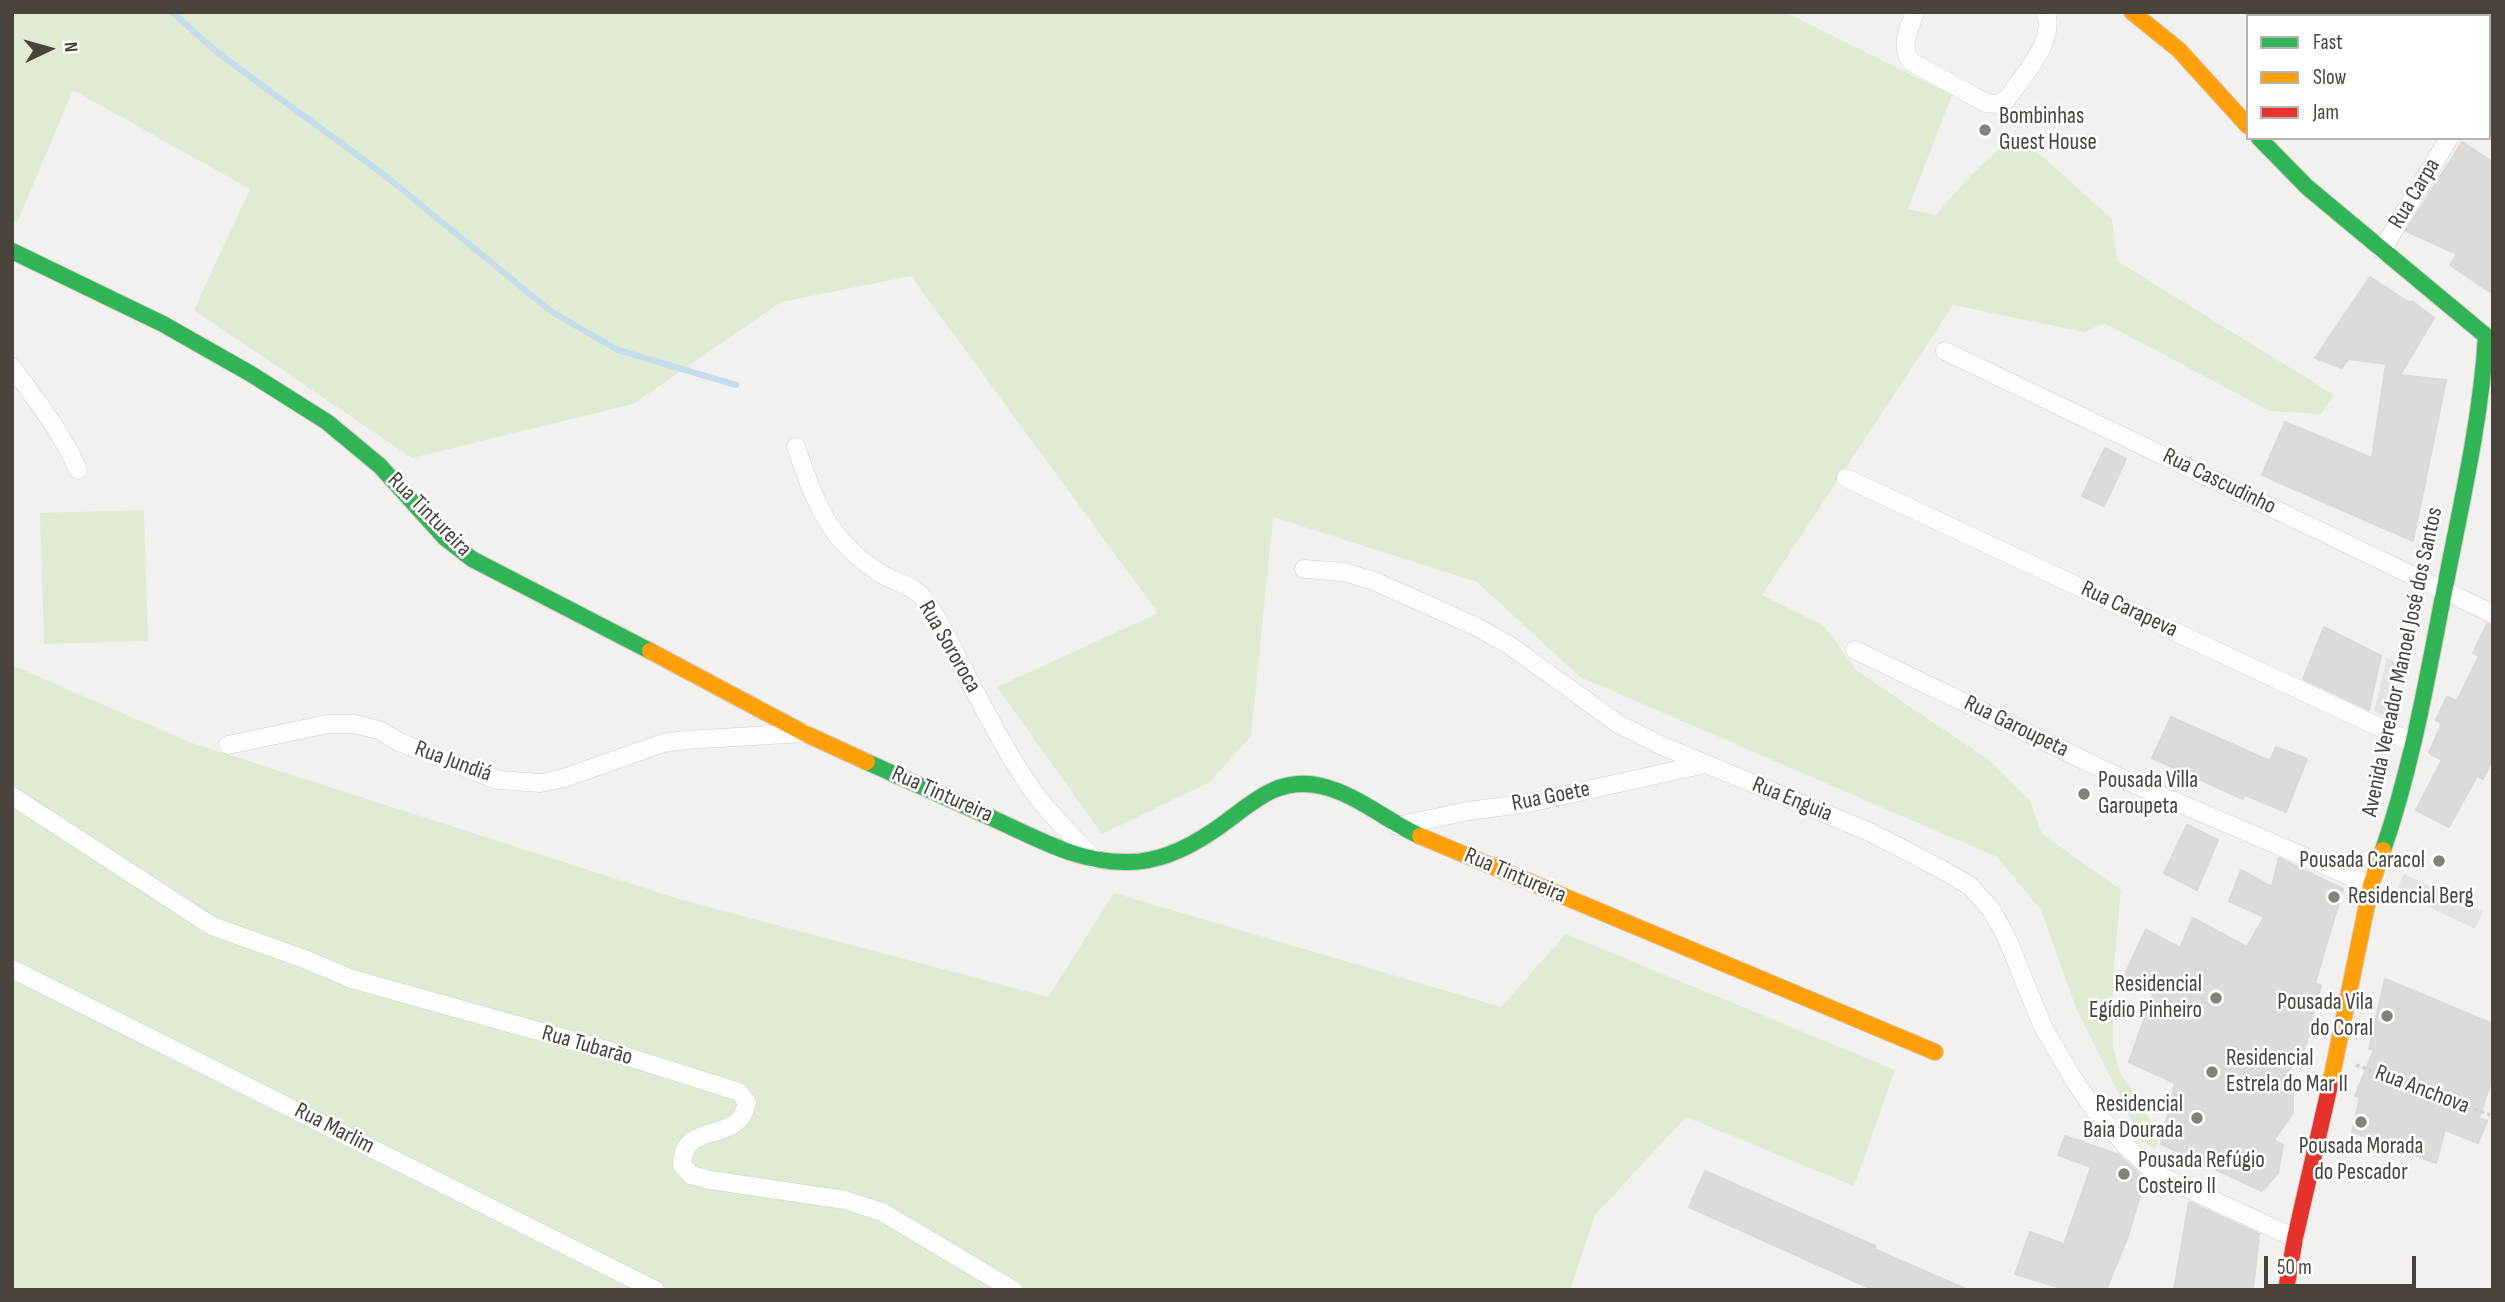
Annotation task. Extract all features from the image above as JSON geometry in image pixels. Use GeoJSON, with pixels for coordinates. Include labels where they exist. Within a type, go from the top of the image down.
{"type":"FeatureCollection","features":[{"type":"Feature","properties":{"kind":"street"},"geometry":{"type":"LineString","coordinates":[[1915,12],[1904,41],[1905,52],[1910,61],[1986,103],[1997,104],[2006,100],[2044,45],[2049,30],[2049,20],[2045,12]]}},
{"type":"Feature","properties":{"kind":"street"},"geometry":{"type":"LineString","coordinates":[[2132,12],[2164,35],[2188,58],[2246,124]]}},
{"type":"Feature","properties":{"kind":"street","name":"Avenida Vereador Manoel José dos Santos"},"geometry":{"type":"LineString","coordinates":[[2261,140],[2307,187],[2489,339],[2472,449],[2444,590],[2411,742],[2385,847],[2371,885],[2286,1290]]}},
{"type":"Feature","properties":{"kind":"street","name":"Rua Carpa"},"geometry":{"type":"LineString","coordinates":[[2382,250],[2448,140]]}},
{"type":"Feature","properties":{"kind":"street","name":"Rua Tintureira"},"geometry":{"type":"LineString","coordinates":[[12,251],[163,324],[251,374],[327,422],[380,466],[445,538],[472,559],[804,733],[1058,848],[1096,862],[1153,860],[1185,849],[1213,832],[1264,792],[1290,784],[1324,787],[1353,797],[1397,827],[1935,1052]]}},
{"type":"Feature","properties":{"kind":"street","name":"Rua Cascudinho"},"geometry":{"type":"LineString","coordinates":[[1945,351],[2493,614]]}},
{"type":"Feature","properties":{"kind":"street"},"geometry":{"type":"LineString","coordinates":[[12,368],[64,439],[78,470]]}},
{"type":"Feature","properties":{"kind":"street","name":"Rua Sororoca"},"geometry":{"type":"LineString","coordinates":[[796,447],[816,502],[833,533],[853,555],[881,575],[920,594],[949,638],[972,686],[1021,772],[1042,803],[1096,862]]}},
{"type":"Feature","properties":{"kind":"street","name":"Rua Carapeva"},"geometry":{"type":"LineString","coordinates":[[1846,478],[2411,742]]}},
{"type":"Feature","properties":{"kind":"street","name":"Rua Enguia"},"geometry":{"type":"LineString","coordinates":[[1304,569],[1344,572],[1374,581],[1475,626],[1508,645],[1620,725],[1705,764],[1872,833],[1969,886],[1990,908],[2006,936],[2043,1027],[2074,1080],[2096,1112],[2127,1147],[2156,1174],[2295,1238]]}},
{"type":"Feature","properties":{"kind":"street","name":"Rua Garoupeta"},"geometry":{"type":"LineString","coordinates":[[1855,650],[2125,780],[2371,885]]}},
{"type":"Feature","properties":{"kind":"street","name":"Rua Jundiá"},"geometry":{"type":"LineString","coordinates":[[228,745],[328,724],[354,724],[379,730],[399,742],[498,780],[540,783],[564,778],[663,743],[804,733]]}},
{"type":"Feature","properties":{"kind":"street","name":"Rua Goete"},"geometry":{"type":"LineString","coordinates":[[1397,827],[1468,811],[1529,803],[1705,764]]}},
{"type":"Feature","properties":{"kind":"street","name":"Rua Tubarão"},"geometry":{"type":"LineString","coordinates":[[12,796],[212,926],[352,979],[613,1052],[739,1092],[747,1102],[744,1116],[733,1126],[703,1135],[688,1143],[682,1154],[682,1164],[691,1175],[845,1200],[882,1212],[1013,1290]]}},
{"type":"Feature","properties":{"kind":"street","name":"Rua Marlim"},"geometry":{"type":"LineString","coordinates":[[12,969],[655,1290]]}},
{"type":"Feature","properties":{"kind":"path","name":"Rua Anchova"},"geometry":{"type":"LineString","coordinates":[[2351,1063],[2493,1116]]}},
{"type":"Feature","properties":{"kind":"green space"},"geometry":{"type":"Polygon","coordinates":[[[12,12],[1785,12],[1952,95],[1908,209],[1936,215],[1969,177],[2016,133],[2112,219],[2117,261],[2334,395],[2321,414],[2270,411],[2104,323],[2084,332],[1953,305],[1762,595],[1823,625],[1857,671],[1989,760],[2030,801],[2042,834],[2121,890],[2113,977],[2113,1046],[2119,1071],[2159,1134],[2155,1149],[2142,1141],[2076,1008],[2041,910],[1997,857],[1580,677],[1477,582],[1273,517],[1251,736],[1210,782],[1102,834],[997,687],[1158,613],[911,276],[781,302],[633,404],[412,458],[194,310],[250,189],[73,90],[17,223],[12,219],[12,12]]]}},
{"type":"Feature","properties":{"kind":"green space"},"geometry":{"type":"Polygon","coordinates":[[[144,510],[148,641],[44,644],[40,513],[144,510]]]}},
{"type":"Feature","properties":{"kind":"green space"},"geometry":{"type":"Polygon","coordinates":[[[12,665],[189,742],[682,900],[1048,997],[1114,893],[1501,1007],[1566,934],[1895,1070],[1854,1186],[1686,1117],[1595,1215],[1570,1290],[12,1290],[12,665]]]}},
{"type":"Feature","properties":{"kind":"shaded area"},"geometry":{"type":"Polygon","coordinates":[[[2387,658],[2399,663],[2388,718],[2374,711],[2387,658]]]}},
{"type":"Feature","properties":{"kind":"shaded area"},"geometry":{"type":"Polygon","coordinates":[[[2404,874],[2483,912],[2475,929],[2396,891],[2404,874]]]}},
{"type":"Feature","properties":{"kind":"building"},"geometry":{"type":"Polygon","coordinates":[[[2462,142],[2493,162],[2493,294],[2450,265],[2457,254],[2406,231],[2462,142]]]}},
{"type":"Feature","properties":{"kind":"building"},"geometry":{"type":"Polygon","coordinates":[[[2370,277],[2410,303],[2412,301],[2434,318],[2400,375],[2446,380],[2413,541],[2262,475],[2285,422],[2372,458],[2386,364],[2348,359],[2342,368],[2315,358],[2370,277]]]}},
{"type":"Feature","properties":{"kind":"building"},"geometry":{"type":"Polygon","coordinates":[[[2105,448],[2126,459],[2104,506],[2082,496],[2105,448]]]}},
{"type":"Feature","properties":{"kind":"building"},"geometry":{"type":"Polygon","coordinates":[[[2487,624],[2493,625],[2493,758],[2483,779],[2477,776],[2449,827],[2416,810],[2442,760],[2429,753],[2442,723],[2436,720],[2447,697],[2457,701],[2479,656],[2473,653],[2487,624]]]}},
{"type":"Feature","properties":{"kind":"building"},"geometry":{"type":"Polygon","coordinates":[[[2324,627],[2381,656],[2369,710],[2303,679],[2324,627]]]}},
{"type":"Feature","properties":{"kind":"building"},"geometry":{"type":"Polygon","coordinates":[[[2171,717],[2270,761],[2276,747],[2307,759],[2286,812],[2245,795],[2243,799],[2152,758],[2171,717]]]}},
{"type":"Feature","properties":{"kind":"building"},"geometry":{"type":"Polygon","coordinates":[[[2187,825],[2218,840],[2197,890],[2164,873],[2187,825]]]}},
{"type":"Feature","properties":{"kind":"building"},"geometry":{"type":"Polygon","coordinates":[[[2279,858],[2343,889],[2315,983],[2321,986],[2308,1030],[2309,1036],[2302,1054],[2284,1076],[2293,1081],[2293,1113],[2274,1140],[2283,1145],[2278,1173],[2262,1191],[2161,1144],[2175,1083],[2129,1062],[2153,994],[2123,979],[2146,929],[2180,948],[2193,918],[2247,947],[2264,917],[2229,901],[2241,870],[2272,887],[2279,858]]]}},
{"type":"Feature","properties":{"kind":"building"},"geometry":{"type":"Polygon","coordinates":[[[2385,979],[2493,1024],[2493,1076],[2479,1118],[2487,1121],[2478,1143],[2445,1130],[2436,1163],[2352,1132],[2360,1097],[2355,1096],[2374,1050],[2369,1049],[2385,979]]]}},
{"type":"Feature","properties":{"kind":"building"},"geometry":{"type":"Polygon","coordinates":[[[2065,1136],[2119,1155],[2144,1182],[2128,1236],[2106,1290],[2067,1290],[2015,1274],[2030,1232],[2064,1244],[2091,1167],[2058,1155],[2065,1136]]]}},
{"type":"Feature","properties":{"kind":"building"},"geometry":{"type":"Polygon","coordinates":[[[1705,1171],[1968,1290],[1874,1290],[1689,1207],[1705,1171]]]}},
{"type":"Feature","properties":{"kind":"building"},"geometry":{"type":"Polygon","coordinates":[[[2189,1202],[2259,1234],[2253,1290],[2174,1290],[2189,1202]]]}},
{"type":"Feature","properties":{"kind":"waterway"},"geometry":{"type":"LineString","coordinates":[[172,12],[218,53],[383,174],[552,312],[618,350],[736,385]]}},
{"type":"Feature","properties":{"kind":"traffic: fast"},"geometry":{"type":"LineString","coordinates":[[2261,140],[2307,187],[2486,336],[2470,459],[2426,684],[2403,784],[2383,850]]}},
{"type":"Feature","properties":{"kind":"traffic: fast"},"geometry":{"type":"LineString","coordinates":[[12,251],[163,324],[251,374],[327,422],[380,466],[445,538],[472,559],[650,651]]}},
{"type":"Feature","properties":{"kind":"traffic: fast"},"geometry":{"type":"LineString","coordinates":[[867,762],[1059,848],[1111,862],[1151,860],[1173,853],[1203,837],[1262,796],[1289,785],[1321,786],[1347,795],[1420,836]]}},
{"type":"Feature","properties":{"kind":"traffic: slow"},"geometry":{"type":"LineString","coordinates":[[2132,12],[2179,50],[2246,124]]}},
{"type":"Feature","properties":{"kind":"traffic: slow"},"geometry":{"type":"LineString","coordinates":[[650,651],[804,733],[867,762]]}},
{"type":"Feature","properties":{"kind":"traffic: slow"},"geometry":{"type":"LineString","coordinates":[[1420,836],[1935,1052]]}},
{"type":"Feature","properties":{"kind":"traffic: slow"},"geometry":{"type":"LineString","coordinates":[[2330,1085],[2371,885],[2383,850]]}},
{"type":"Feature","properties":{"kind":"traffic: jam"},"geometry":{"type":"LineString","coordinates":[[2286,1290],[2295,1238],[2330,1085]]}},
{"type":"Feature","properties":{"kind":"place","name":"Bombinhas Guest House"},"geometry":{"type":"Point","coordinates":[1985,130]}},
{"type":"Feature","properties":{"kind":"place","name":"Pousada Villa Garoupeta"},"geometry":{"type":"Point","coordinates":[2084,794]}},
{"type":"Feature","properties":{"kind":"place","name":"Pousada Caracol"},"geometry":{"type":"Point","coordinates":[2439,861]}},
{"type":"Feature","properties":{"kind":"place","name":"Residencial Berg"},"geometry":{"type":"Point","coordinates":[2334,897]}},
{"type":"Feature","properties":{"kind":"place","name":"Residencial Egídio Pinheiro"},"geometry":{"type":"Point","coordinates":[2216,998]}},
{"type":"Feature","properties":{"kind":"place","name":"Pousada Vila do Coral"},"geometry":{"type":"Point","coordinates":[2387,1016]}},
{"type":"Feature","properties":{"kind":"place","name":"Residencial Estrela do Mar II"},"geometry":{"type":"Point","coordinates":[2212,1072]}},
{"type":"Feature","properties":{"kind":"place","name":"Residencial Baia Dourada"},"geometry":{"type":"Point","coordinates":[2197,1118]}},
{"type":"Feature","properties":{"kind":"place","name":"Pousada Morada do Pescador"},"geometry":{"type":"Point","coordinates":[2361,1122]}},
{"type":"Feature","properties":{"kind":"place","name":"Pousada Refúgio Costeiro II"},"geometry":{"type":"Point","coordinates":[2124,1174]}}]}
